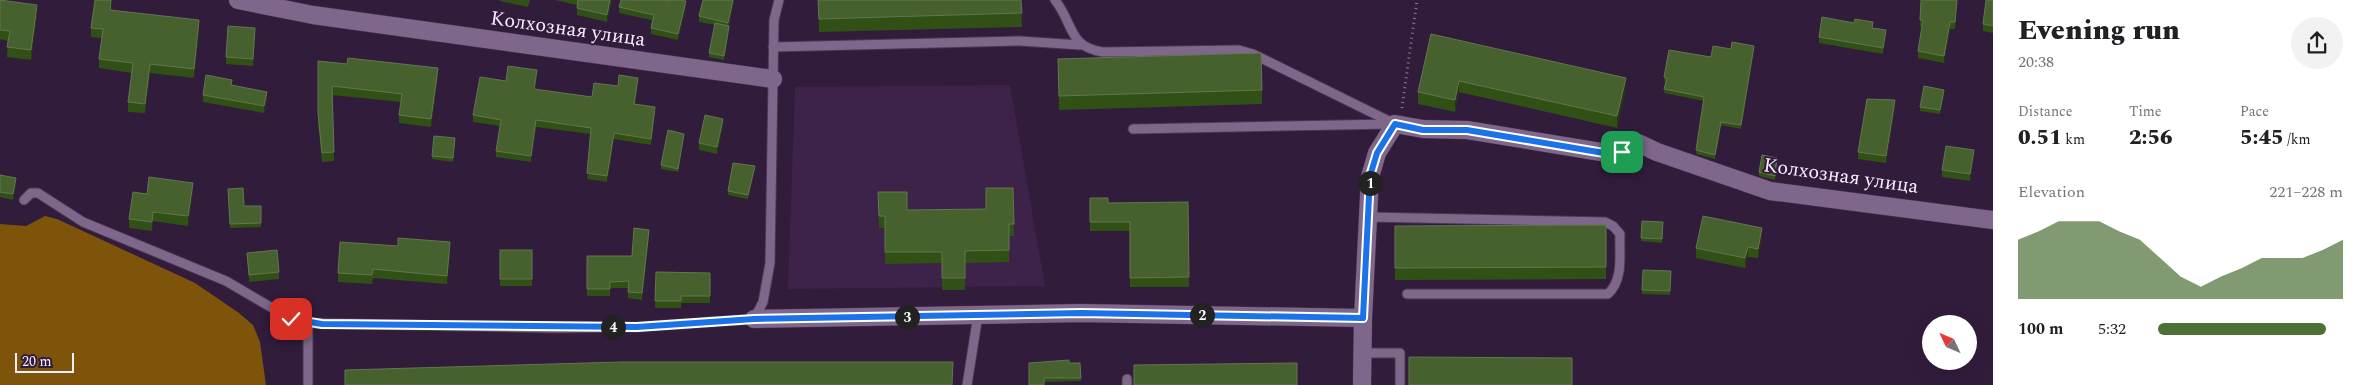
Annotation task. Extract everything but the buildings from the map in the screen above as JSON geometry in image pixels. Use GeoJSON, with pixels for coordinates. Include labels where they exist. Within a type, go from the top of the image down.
{"type":"FeatureCollection","features":[{"type":"Feature","properties":{"kind":"street","name":"Колхозная улица"},"geometry":{"type":"LineString","coordinates":[[238,0],[313,14],[773,79]]}},
{"type":"Feature","properties":{"kind":"street","name":"Колхозная улица"},"geometry":{"type":"LineString","coordinates":[[1395,124],[1423,130],[1467,130],[1613,154],[1631,148],[1638,142],[1658,152],[1770,191],[1993,220]]}},
{"type":"Feature","properties":{"kind":"street"},"geometry":{"type":"LineString","coordinates":[[1362,385],[1363,318],[1370,176],[1377,153],[1395,124]]}},
{"type":"Feature","properties":{"kind":"street"},"geometry":{"type":"LineString","coordinates":[[754,319],[1081,313],[1363,318]]}},
{"type":"Feature","properties":{"kind":"lane"},"geometry":{"type":"LineString","coordinates":[[24,200],[31,193],[38,193],[84,222],[226,281],[291,319],[308,323],[572,328],[637,327],[754,319],[763,302],[770,263],[773,47],[774,20],[779,0]]}},
{"type":"Feature","properties":{"kind":"lane"},"geometry":{"type":"LineString","coordinates":[[1056,0],[1064,11],[1073,34],[1080,44],[1090,50],[1103,52],[1238,50],[1253,54],[1395,124]]}},
{"type":"Feature","properties":{"kind":"lane"},"geometry":{"type":"LineString","coordinates":[[773,47],[1020,41],[1080,44]]}},
{"type":"Feature","properties":{"kind":"lane"},"geometry":{"type":"LineString","coordinates":[[1133,129],[1395,124]]}},
{"type":"Feature","properties":{"kind":"lane"},"geometry":{"type":"LineString","coordinates":[[1368,216],[1605,222],[1613,226],[1620,234],[1618,278],[1616,286],[1608,294],[1407,294]]}},
{"type":"Feature","properties":{"kind":"lane"},"geometry":{"type":"LineString","coordinates":[[967,385],[978,316]]}},
{"type":"Feature","properties":{"kind":"lane"},"geometry":{"type":"LineString","coordinates":[[308,323],[308,385]]}},
{"type":"Feature","properties":{"kind":"lane"},"geometry":{"type":"LineString","coordinates":[[1362,353],[1400,353],[1400,385]]}},
{"type":"Feature","properties":{"kind":"path"},"geometry":{"type":"LineString","coordinates":[[1395,124],[1402,108],[1417,0]]}},
{"type":"Feature","properties":{"kind":"shaded area"},"geometry":{"type":"Polygon","coordinates":[[[1010,85],[1045,286],[788,289],[795,87],[1010,85]]]}},
{"type":"Feature","properties":{"kind":"shaded area"},"geometry":{"type":"Polygon","coordinates":[[[45,216],[57,219],[195,283],[239,313],[253,325],[260,342],[266,385],[0,385],[0,224],[26,226],[45,216]]]}},
{"type":"Feature","properties":{"kind":"route"},"geometry":{"type":"LineString","coordinates":[[291,319],[322,324],[554,328],[637,327],[754,319],[1081,313],[1363,318],[1370,176],[1377,153],[1395,124],[1423,130],[1467,130],[1604,153],[1622,152]]}}]}
